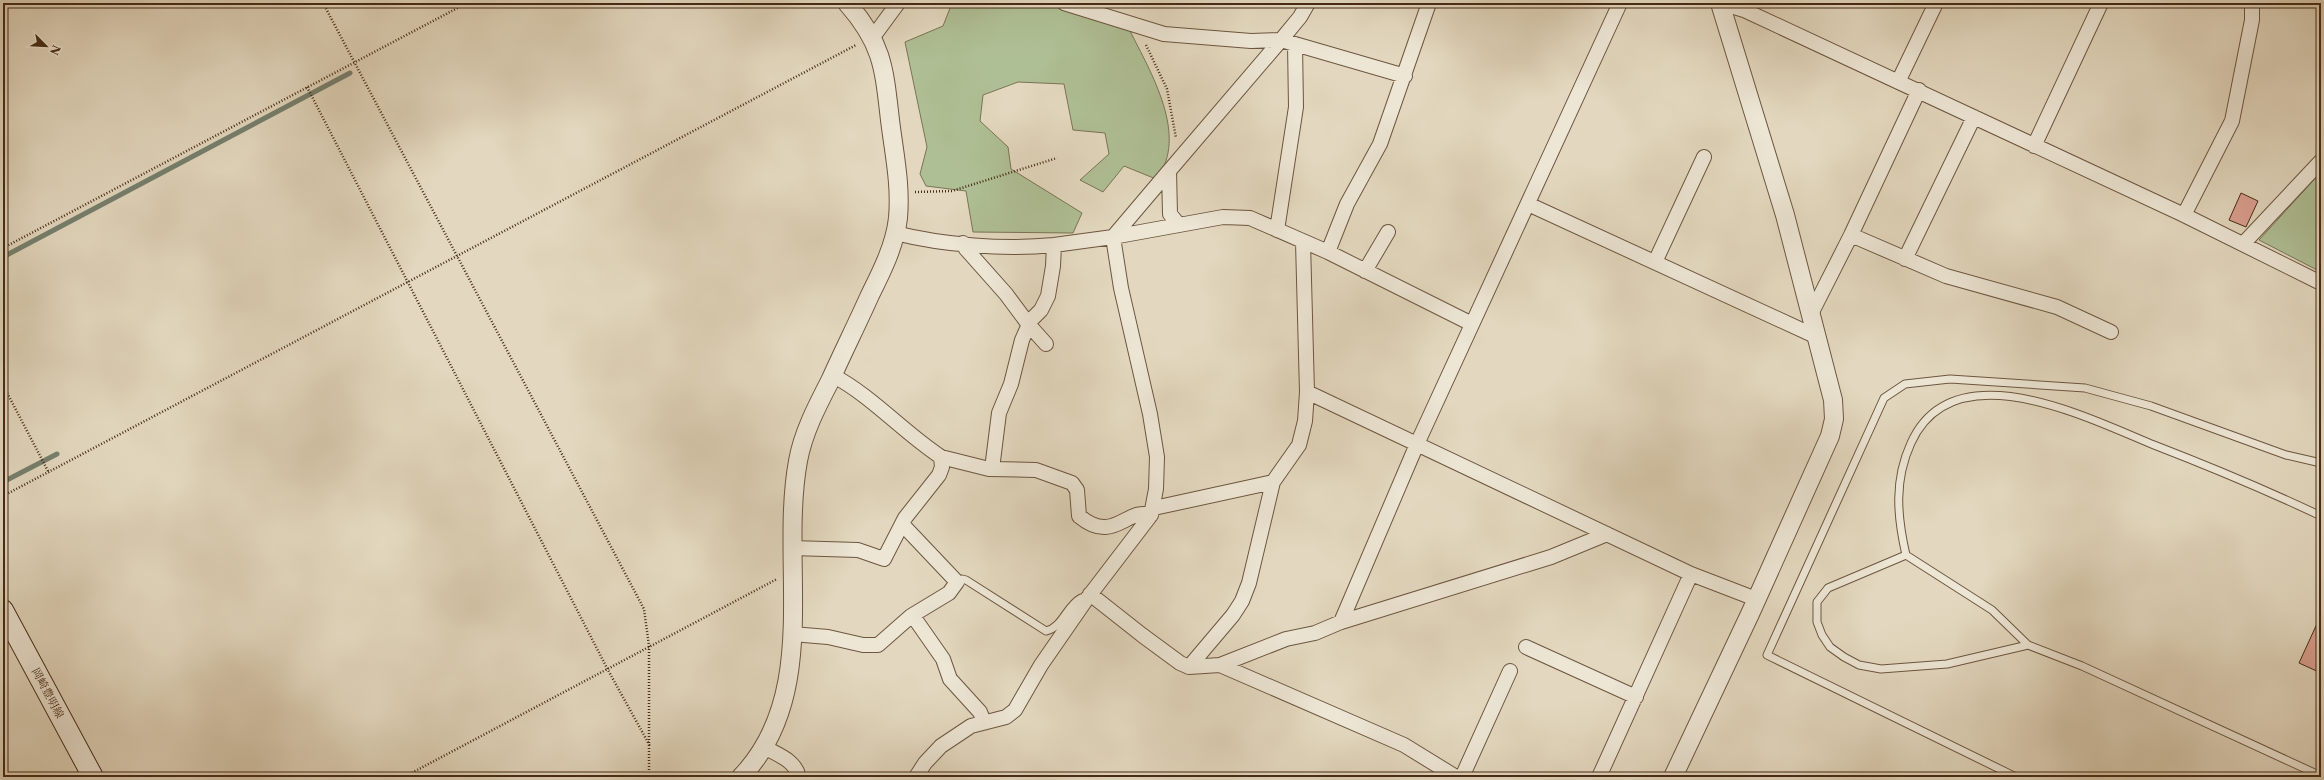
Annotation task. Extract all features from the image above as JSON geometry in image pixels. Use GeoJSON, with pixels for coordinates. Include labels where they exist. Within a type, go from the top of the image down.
{"type":"FeatureCollection","features":[{"type":"Feature","properties":{"kind":"main road","name":"岡崎豊明線"},"geometry":{"type":"LineString","coordinates":[[3,610],[93,777]]}},
{"type":"Feature","properties":{"kind":"street"},"geometry":{"type":"LineString","coordinates":[[741,777],[764,747],[778,720],[786,695],[790,670],[792,634],[791,578],[794,486],[801,447],[832,374],[880,274],[895,233],[898,219],[899,193],[897,164],[885,77],[880,55],[873,37],[847,3]]}},
{"type":"Feature","properties":{"kind":"street"},"geometry":{"type":"LineString","coordinates":[[873,37],[898,3]]}},
{"type":"Feature","properties":{"kind":"street"},"geometry":{"type":"LineString","coordinates":[[1064,3],[1164,34],[1251,41],[1288,42],[1405,76]]}},
{"type":"Feature","properties":{"kind":"street"},"geometry":{"type":"LineString","coordinates":[[916,777],[941,746],[970,726],[1006,717],[1015,710],[1041,665],[1088,597],[1152,511],[1157,457],[1150,414],[1121,288],[1113,237],[1169,171],[1288,42],[1308,3]]}},
{"type":"Feature","properties":{"kind":"street"},"geometry":{"type":"LineString","coordinates":[[1328,252],[1347,204],[1380,144],[1405,76],[1429,3]]}},
{"type":"Feature","properties":{"kind":"street"},"geometry":{"type":"LineString","coordinates":[[1341,622],[1417,444],[1620,3]]}},
{"type":"Feature","properties":{"kind":"street"},"geometry":{"type":"LineString","coordinates":[[1720,3],[1744,10],[1899,80],[2034,146],[2184,215],[2321,283]]}},
{"type":"Feature","properties":{"kind":"street"},"geometry":{"type":"LineString","coordinates":[[1673,777],[1813,476],[1830,436],[1834,419],[1834,400],[1785,215],[1720,3]]}},
{"type":"Feature","properties":{"kind":"street"},"geometry":{"type":"LineString","coordinates":[[1899,80],[1936,3]]}},
{"type":"Feature","properties":{"kind":"street"},"geometry":{"type":"LineString","coordinates":[[2034,146],[2101,3]]}},
{"type":"Feature","properties":{"kind":"street"},"geometry":{"type":"LineString","coordinates":[[2184,215],[2232,121],[2252,20],[2252,3]]}},
{"type":"Feature","properties":{"kind":"street"},"geometry":{"type":"LineString","coordinates":[[1277,230],[1296,107],[1288,42]]}},
{"type":"Feature","properties":{"kind":"street"},"geometry":{"type":"LineString","coordinates":[[1811,314],[1851,235],[1919,90]]}},
{"type":"Feature","properties":{"kind":"street"},"geometry":{"type":"LineString","coordinates":[[1905,259],[1974,117]]}},
{"type":"Feature","properties":{"kind":"street"},"geometry":{"type":"LineString","coordinates":[[1655,262],[1704,157]]}},
{"type":"Feature","properties":{"kind":"street"},"geometry":{"type":"LineString","coordinates":[[2243,244],[2321,160]]}},
{"type":"Feature","properties":{"kind":"street"},"geometry":{"type":"LineString","coordinates":[[1169,171],[1170,214],[1179,225]]}},
{"type":"Feature","properties":{"kind":"street"},"geometry":{"type":"LineString","coordinates":[[1528,204],[1817,337]]}},
{"type":"Feature","properties":{"kind":"street"},"geometry":{"type":"LineString","coordinates":[[895,233],[963,243],[1030,248],[1113,237],[1224,217],[1250,218],[1328,252],[1472,324]]}},
{"type":"Feature","properties":{"kind":"street"},"geometry":{"type":"LineString","coordinates":[[1365,271],[1388,232]]}},
{"type":"Feature","properties":{"kind":"street"},"geometry":{"type":"LineString","coordinates":[[1851,235],[1946,276],[2057,307],[2111,332]]}},
{"type":"Feature","properties":{"kind":"street"},"geometry":{"type":"LineString","coordinates":[[1189,667],[1233,615],[1242,601],[1249,583],[1273,482],[1299,445],[1305,421],[1307,392],[1303,242]]}},
{"type":"Feature","properties":{"kind":"street"},"geometry":{"type":"LineString","coordinates":[[963,243],[966,249],[1006,294],[1028,325],[1046,344]]}},
{"type":"Feature","properties":{"kind":"street"},"geometry":{"type":"LineString","coordinates":[[992,469],[999,413],[1011,384],[1022,340],[1028,325],[1041,310],[1048,296],[1053,266],[1054,245]]}},
{"type":"Feature","properties":{"kind":"street"},"geometry":{"type":"LineString","coordinates":[[832,374],[847,383],[899,426],[942,456],[992,469],[1036,470],[1072,482],[1077,490],[1079,516],[1104,528],[1115,526],[1140,514],[1273,482]]}},
{"type":"Feature","properties":{"kind":"street"},"geometry":{"type":"LineString","coordinates":[[1307,392],[1691,574],[1756,600]]}},
{"type":"Feature","properties":{"kind":"street"},"geometry":{"type":"LineString","coordinates":[[792,548],[858,550],[884,559],[902,524],[939,475],[942,467],[942,456]]}},
{"type":"Feature","properties":{"kind":"street"},"geometry":{"type":"LineString","coordinates":[[792,634],[828,636],[871,646],[883,641],[913,616],[949,593],[958,582],[902,524]]}},
{"type":"Feature","properties":{"kind":"street"},"geometry":{"type":"LineString","coordinates":[[1088,597],[1180,663],[1189,667],[1220,665],[1286,639],[1315,633],[1341,622],[1551,557],[1607,534]]}},
{"type":"Feature","properties":{"kind":"street"},"geometry":{"type":"LineString","coordinates":[[1599,777],[1691,574]]}},
{"type":"Feature","properties":{"kind":"street"},"geometry":{"type":"LineString","coordinates":[[913,616],[943,659],[950,679],[980,712],[984,722]]}},
{"type":"Feature","properties":{"kind":"street"},"geometry":{"type":"LineString","coordinates":[[1526,647],[1636,697]]}},
{"type":"Feature","properties":{"kind":"street"},"geometry":{"type":"LineString","coordinates":[[1220,665],[1404,745],[1456,777]]}},
{"type":"Feature","properties":{"kind":"street"},"geometry":{"type":"LineString","coordinates":[[1462,777],[1510,671]]}},
{"type":"Feature","properties":{"kind":"street"},"geometry":{"type":"LineString","coordinates":[[764,747],[790,761],[798,771],[799,777]]}},
{"type":"Feature","properties":{"kind":"lane"},"geometry":{"type":"LineString","coordinates":[[2016,777],[1767,655],[1884,398],[1905,384],[1950,379],[2085,388],[2151,406],[2286,455],[2321,463]]}},
{"type":"Feature","properties":{"kind":"lane"},"geometry":{"type":"LineString","coordinates":[[2321,516],[2252,484],[2050,404],[2015,397],[1968,396],[1936,408],[1915,433],[1908,449],[1897,496],[1898,524],[1906,555],[1992,610],[2028,645],[2082,666],[2321,776]]}},
{"type":"Feature","properties":{"kind":"lane"},"geometry":{"type":"LineString","coordinates":[[1906,555],[1828,588],[1816,602],[1817,622],[1822,635],[1830,647],[1859,665],[1881,669],[1947,664],[2028,645]]}},
{"type":"Feature","properties":{"kind":"lane"},"geometry":{"type":"LineString","coordinates":[[958,582],[962,579],[966,580],[1046,631],[1052,630],[1059,623],[1076,600],[1088,597]]}},
{"type":"Feature","properties":{"kind":"path"},"geometry":{"type":"LineString","coordinates":[[323,3],[459,256],[644,609],[649,646],[649,777]]}},
{"type":"Feature","properties":{"kind":"path"},"geometry":{"type":"LineString","coordinates":[[3,248],[467,3]]}},
{"type":"Feature","properties":{"kind":"path"},"geometry":{"type":"LineString","coordinates":[[1140,27],[1143,38],[1167,89],[1181,158]]}},
{"type":"Feature","properties":{"kind":"path"},"geometry":{"type":"LineString","coordinates":[[3,496],[873,37]]}},
{"type":"Feature","properties":{"kind":"path"},"geometry":{"type":"LineString","coordinates":[[307,87],[608,670],[650,746]]}},
{"type":"Feature","properties":{"kind":"path"},"geometry":{"type":"LineString","coordinates":[[899,193],[952,191],[1058,158]]}},
{"type":"Feature","properties":{"kind":"path"},"geometry":{"type":"LineString","coordinates":[[3,385],[49,472]]}},
{"type":"Feature","properties":{"kind":"path"},"geometry":{"type":"LineString","coordinates":[[404,777],[778,579],[791,578]]}},
{"type":"Feature","properties":{"kind":"green space"},"geometry":{"type":"Polygon","coordinates":[[[952,3],[1049,3],[1122,26],[1130,31],[1156,84],[1168,124],[1169,144],[1165,162],[1156,179],[1124,166],[1103,192],[1080,180],[1109,154],[1105,133],[1073,130],[1064,84],[1018,82],[983,95],[980,121],[1008,147],[1011,169],[1082,213],[1073,233],[973,232],[966,191],[926,186],[920,174],[927,147],[905,42],[943,26],[952,3]]]}},
{"type":"Feature","properties":{"kind":"green space"},"geometry":{"type":"Polygon","coordinates":[[[2321,172],[2321,272],[2259,240],[2321,172]]]}},
{"type":"Feature","properties":{"kind":"building"},"geometry":{"type":"Polygon","coordinates":[[[2241,193],[2258,201],[2246,227],[2229,220],[2241,193]]]}},
{"type":"Feature","properties":{"kind":"building"},"geometry":{"type":"Polygon","coordinates":[[[2321,615],[2321,673],[2299,663],[2321,615]]]}},
{"type":"Feature","properties":{"kind":"waterway"},"geometry":{"type":"LineString","coordinates":[[3,257],[350,73]]}},
{"type":"Feature","properties":{"kind":"waterway"},"geometry":{"type":"LineString","coordinates":[[3,482],[57,454]]}}]}
